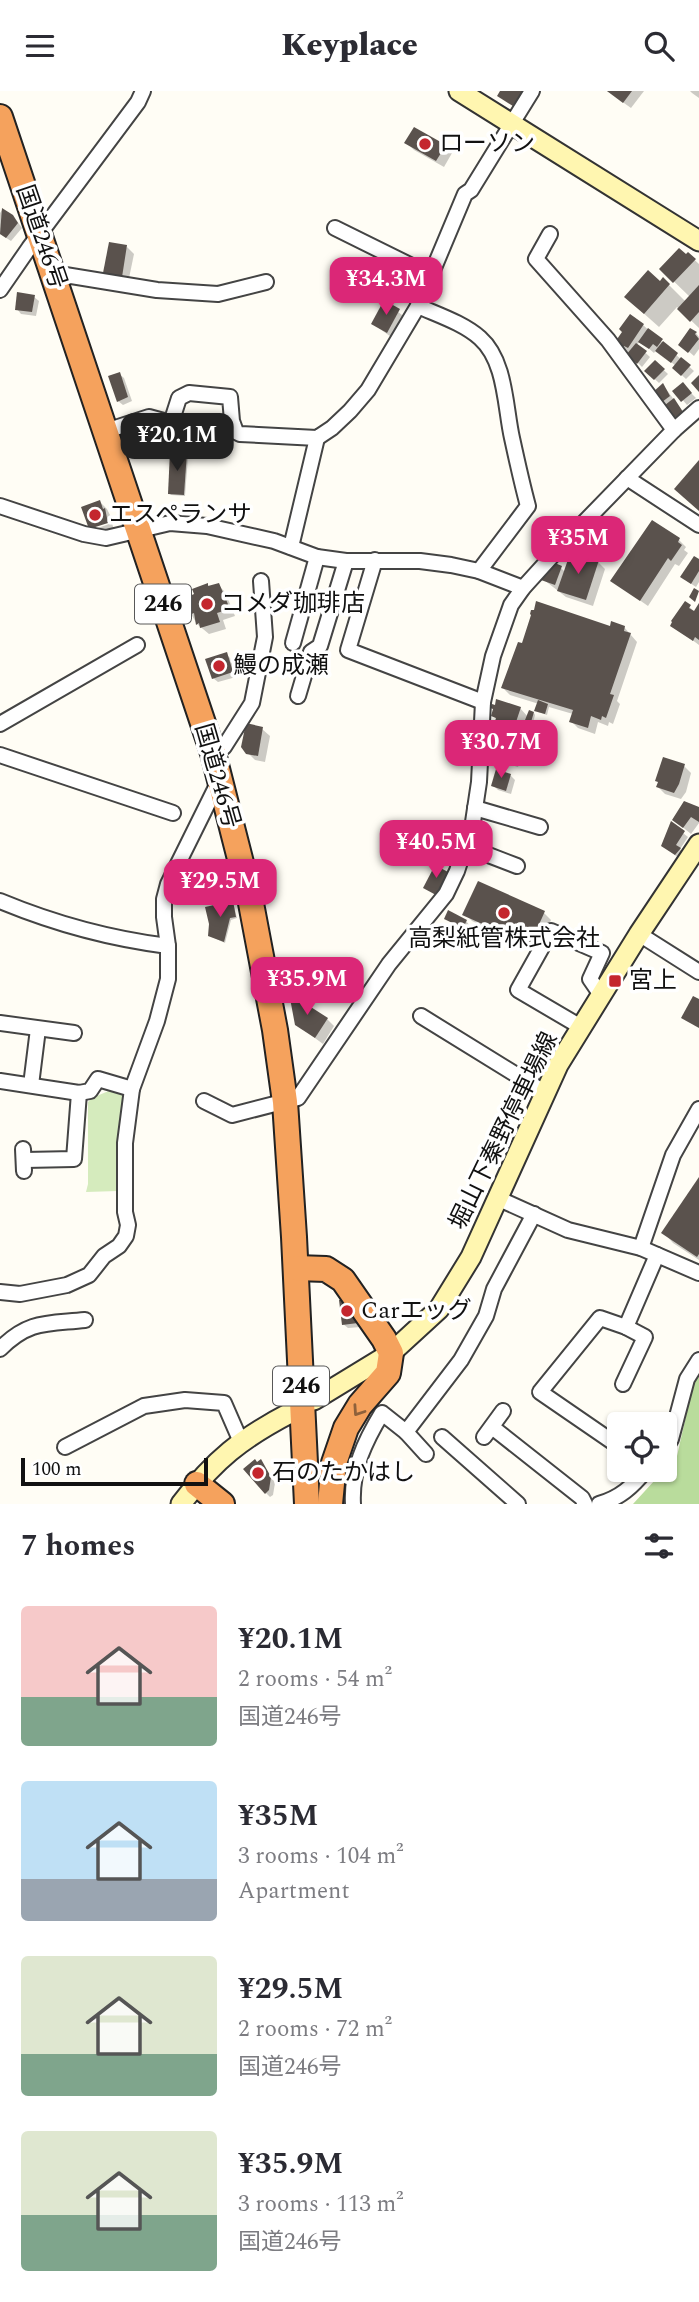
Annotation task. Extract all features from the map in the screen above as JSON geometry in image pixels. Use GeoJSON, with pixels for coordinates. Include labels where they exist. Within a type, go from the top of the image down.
{"type":"FeatureCollection","features":[{"type":"Feature","properties":{"kind":"highway","name":"国道246号"},"geometry":{"type":"LineString","coordinates":[[0,117],[213,753],[260,947],[285,1102],[307,1504]]}},
{"type":"Feature","properties":{"kind":"highway"},"geometry":{"type":"LineString","coordinates":[[296,1268],[326,1269],[343,1280],[391,1353],[388,1373],[360,1405],[346,1428],[334,1463],[330,1504]]}},
{"type":"Feature","properties":{"kind":"highway"},"geometry":{"type":"LineString","coordinates":[[197,1484],[222,1504]]}},
{"type":"Feature","properties":{"kind":"main road"},"geometry":{"type":"LineString","coordinates":[[459,91],[699,241]]}},
{"type":"Feature","properties":{"kind":"main road","name":"堀山下秦野停車場線"},"geometry":{"type":"LineString","coordinates":[[314,1400],[391,1353],[439,1309],[471,1257],[544,1092],[639,934],[699,844]]}},
{"type":"Feature","properties":{"kind":"main road"},"geometry":{"type":"LineString","coordinates":[[181,1504],[212,1465],[241,1441],[290,1413]]}},
{"type":"Feature","properties":{"kind":"street"},"geometry":{"type":"LineString","coordinates":[[0,290],[138,102],[143,91]]}},
{"type":"Feature","properties":{"kind":"street"},"geometry":{"type":"LineString","coordinates":[[106,431],[149,417],[171,423],[179,398],[189,393],[230,397],[236,432],[317,438],[332,428],[368,390],[418,306],[465,194],[471,190],[532,91]]}},
{"type":"Feature","properties":{"kind":"street"},"geometry":{"type":"LineString","coordinates":[[335,228],[430,275]]}},
{"type":"Feature","properties":{"kind":"street"},"geometry":{"type":"LineString","coordinates":[[550,234],[536,258],[608,340],[674,430]]}},
{"type":"Feature","properties":{"kind":"street"},"geometry":{"type":"LineString","coordinates":[[53,273],[157,290],[218,294],[266,282]]}},
{"type":"Feature","properties":{"kind":"street"},"geometry":{"type":"LineString","coordinates":[[418,306],[467,328],[481,339],[491,351],[506,400],[511,435],[528,506],[479,571]]}},
{"type":"Feature","properties":{"kind":"street"},"geometry":{"type":"LineString","coordinates":[[204,1101],[232,1115],[298,1098],[389,964],[446,894],[465,846],[475,808],[479,782],[482,702],[501,627],[511,605],[523,588],[627,478],[699,408]]}},
{"type":"Feature","properties":{"kind":"street"},"geometry":{"type":"LineString","coordinates":[[286,550],[317,438]]}},
{"type":"Feature","properties":{"kind":"street"},"geometry":{"type":"LineString","coordinates":[[627,478],[699,525]]}},
{"type":"Feature","properties":{"kind":"street"},"geometry":{"type":"LineString","coordinates":[[0,506],[84,534],[106,538],[170,523],[207,526],[317,557],[346,561],[420,561],[479,571],[523,588]]}},
{"type":"Feature","properties":{"kind":"street"},"geometry":{"type":"LineString","coordinates":[[293,643],[317,557]]}},
{"type":"Feature","properties":{"kind":"street"},"geometry":{"type":"LineString","coordinates":[[375,559],[348,650],[482,702]]}},
{"type":"Feature","properties":{"kind":"street"},"geometry":{"type":"LineString","coordinates":[[298,697],[311,652],[320,646],[346,561]]}},
{"type":"Feature","properties":{"kind":"street"},"geometry":{"type":"LineString","coordinates":[[213,753],[224,747],[252,703],[265,637],[261,580]]}},
{"type":"Feature","properties":{"kind":"street"},"geometry":{"type":"LineString","coordinates":[[265,637],[293,643],[311,652]]}},
{"type":"Feature","properties":{"kind":"street"},"geometry":{"type":"LineString","coordinates":[[0,724],[137,645]]}},
{"type":"Feature","properties":{"kind":"street"},"geometry":{"type":"LineString","coordinates":[[0,755],[173,813]]}},
{"type":"Feature","properties":{"kind":"street"},"geometry":{"type":"LineString","coordinates":[[0,1292],[20,1294],[67,1285],[89,1275],[104,1256],[119,1246],[126,1236],[128,1225],[125,1212],[125,1143],[132,1089],[166,993],[169,964],[164,899],[168,884],[220,778]]}},
{"type":"Feature","properties":{"kind":"street"},"geometry":{"type":"LineString","coordinates":[[475,808],[540,827]]}},
{"type":"Feature","properties":{"kind":"street"},"geometry":{"type":"LineString","coordinates":[[465,846],[517,866]]}},
{"type":"Feature","properties":{"kind":"street"},"geometry":{"type":"LineString","coordinates":[[0,901],[30,914],[71,925],[168,946]]}},
{"type":"Feature","properties":{"kind":"street"},"geometry":{"type":"LineString","coordinates":[[581,1027],[518,990],[551,931],[602,953],[590,979],[601,995]]}},
{"type":"Feature","properties":{"kind":"street"},"geometry":{"type":"LineString","coordinates":[[639,934],[699,972]]}},
{"type":"Feature","properties":{"kind":"street"},"geometry":{"type":"LineString","coordinates":[[421,1016],[544,1092]]}},
{"type":"Feature","properties":{"kind":"street"},"geometry":{"type":"LineString","coordinates":[[0,1023],[74,1033]]}},
{"type":"Feature","properties":{"kind":"street"},"geometry":{"type":"LineString","coordinates":[[32,1085],[38,1029]]}},
{"type":"Feature","properties":{"kind":"street"},"geometry":{"type":"LineString","coordinates":[[0,1081],[79,1093],[90,1091],[97,1079],[132,1089]]}},
{"type":"Feature","properties":{"kind":"street"},"geometry":{"type":"LineString","coordinates":[[24,1160],[74,1159],[79,1093]]}},
{"type":"Feature","properties":{"kind":"street"},"geometry":{"type":"LineString","coordinates":[[641,1248],[673,1155],[699,1109]]}},
{"type":"Feature","properties":{"kind":"street"},"geometry":{"type":"LineString","coordinates":[[497,1198],[568,1230],[641,1248],[699,1273]]}},
{"type":"Feature","properties":{"kind":"street"},"geometry":{"type":"LineString","coordinates":[[406,1432],[461,1360],[486,1316],[494,1289],[534,1215]]}},
{"type":"Feature","properties":{"kind":"street"},"geometry":{"type":"LineString","coordinates":[[626,1327],[657,1255]]}},
{"type":"Feature","properties":{"kind":"street"},"geometry":{"type":"LineString","coordinates":[[607,1438],[540,1392],[600,1318],[645,1337],[623,1384]]}},
{"type":"Feature","properties":{"kind":"street"},"geometry":{"type":"LineString","coordinates":[[0,1349],[15,1334],[33,1326],[85,1319]]}},
{"type":"Feature","properties":{"kind":"street"},"geometry":{"type":"LineString","coordinates":[[677,1416],[687,1379],[699,1360]]}},
{"type":"Feature","properties":{"kind":"street"},"geometry":{"type":"LineString","coordinates":[[65,1447],[144,1406],[185,1400],[224,1403],[241,1441]]}},
{"type":"Feature","properties":{"kind":"street"},"geometry":{"type":"LineString","coordinates":[[503,1411],[488,1432],[582,1498],[585,1504]]}},
{"type":"Feature","properties":{"kind":"street"},"geometry":{"type":"LineString","coordinates":[[353,1504],[358,1459],[368,1435],[382,1413],[406,1432],[426,1454]]}},
{"type":"Feature","properties":{"kind":"street"},"geometry":{"type":"LineString","coordinates":[[442,1437],[518,1504]]}},
{"type":"Feature","properties":{"kind":"street"},"geometry":{"type":"LineString","coordinates":[[599,1504],[611,1500],[636,1482]]}},
{"type":"Feature","properties":{"kind":"green space"},"geometry":{"type":"Polygon","coordinates":[[[111,1090],[124,1094],[126,1099],[118,1191],[86,1192],[88,1102],[111,1090]]]}},
{"type":"Feature","properties":{"kind":"green space"},"geometry":{"type":"Polygon","coordinates":[[[699,1371],[699,1504],[633,1504],[653,1482],[677,1482],[677,1456],[695,1376],[699,1371]]]}},
{"type":"Feature","properties":{"kind":"building"},"geometry":{"type":"Polygon","coordinates":[[[500,91],[523,91],[513,106],[497,96],[500,91]]]}},
{"type":"Feature","properties":{"kind":"building"},"geometry":{"type":"Polygon","coordinates":[[[607,91],[632,91],[623,103],[607,91]]]}},
{"type":"Feature","properties":{"kind":"building","name":"ローソン"},"geometry":{"type":"Polygon","coordinates":[[[414,127],[446,145],[436,161],[404,143],[414,127]]]}},
{"type":"Feature","properties":{"kind":"building"},"geometry":{"type":"Polygon","coordinates":[[[2,208],[13,215],[18,223],[6,238],[0,234],[2,208]]]}},
{"type":"Feature","properties":{"kind":"building"},"geometry":{"type":"Polygon","coordinates":[[[109,242],[127,245],[122,277],[103,273],[109,242]]]}},
{"type":"Feature","properties":{"kind":"building"},"geometry":{"type":"Polygon","coordinates":[[[679,248],[696,259],[673,283],[659,269],[679,248]]]}},
{"type":"Feature","properties":{"kind":"building"},"geometry":{"type":"Polygon","coordinates":[[[648,270],[660,281],[663,277],[670,284],[644,314],[624,297],[648,270]]]}},
{"type":"Feature","properties":{"kind":"building"},"geometry":{"type":"Polygon","coordinates":[[[699,285],[699,312],[690,322],[677,309],[699,285]]]}},
{"type":"Feature","properties":{"kind":"building"},"geometry":{"type":"Polygon","coordinates":[[[17,292],[35,295],[32,312],[15,310],[17,292]]]}},
{"type":"Feature","properties":{"kind":"building"},"geometry":{"type":"Polygon","coordinates":[[[384,300],[400,309],[387,333],[371,324],[384,300]]]}},
{"type":"Feature","properties":{"kind":"building"},"geometry":{"type":"Polygon","coordinates":[[[630,314],[644,324],[628,348],[622,348],[615,342],[622,332],[619,329],[630,314]]]}},
{"type":"Feature","properties":{"kind":"building"},"geometry":{"type":"Polygon","coordinates":[[[648,328],[663,339],[657,347],[653,344],[649,349],[638,342],[648,328]]]}},
{"type":"Feature","properties":{"kind":"building"},"geometry":{"type":"Polygon","coordinates":[[[690,328],[697,332],[695,334],[699,339],[688,353],[678,345],[690,328]]]}},
{"type":"Feature","properties":{"kind":"building"},"geometry":{"type":"Polygon","coordinates":[[[663,341],[678,353],[671,363],[655,351],[663,341]]]}},
{"type":"Feature","properties":{"kind":"building"},"geometry":{"type":"Polygon","coordinates":[[[636,343],[647,351],[637,364],[626,355],[636,343]]]}},
{"type":"Feature","properties":{"kind":"building"},"geometry":{"type":"Polygon","coordinates":[[[681,357],[691,365],[681,376],[672,368],[681,357]]]}},
{"type":"Feature","properties":{"kind":"building"},"geometry":{"type":"Polygon","coordinates":[[[655,360],[665,369],[654,380],[644,371],[655,360]]]}},
{"type":"Feature","properties":{"kind":"building"},"geometry":{"type":"Polygon","coordinates":[[[120,372],[128,397],[117,402],[108,376],[120,372]]]}},
{"type":"Feature","properties":{"kind":"building"},"geometry":{"type":"Polygon","coordinates":[[[699,375],[699,392],[691,383],[699,375]]]}},
{"type":"Feature","properties":{"kind":"building"},"geometry":{"type":"Polygon","coordinates":[[[683,382],[692,393],[681,402],[672,391],[683,382]]]}},
{"type":"Feature","properties":{"kind":"building"},"geometry":{"type":"Polygon","coordinates":[[[663,383],[670,396],[662,402],[652,393],[663,383]]]}},
{"type":"Feature","properties":{"kind":"building"},"geometry":{"type":"Polygon","coordinates":[[[674,398],[683,412],[674,418],[665,405],[674,398]]]}},
{"type":"Feature","properties":{"kind":"building"},"geometry":{"type":"Polygon","coordinates":[[[170,451],[187,452],[184,495],[168,494],[170,451]]]}},
{"type":"Feature","properties":{"kind":"building"},"geometry":{"type":"Polygon","coordinates":[[[699,460],[699,511],[674,489],[699,460]]]}},
{"type":"Feature","properties":{"kind":"building","name":"エスペランサ"},"geometry":{"type":"Polygon","coordinates":[[[100,500],[108,523],[89,529],[81,507],[100,500]]]}},
{"type":"Feature","properties":{"kind":"building"},"geometry":{"type":"Polygon","coordinates":[[[652,520],[680,538],[678,542],[682,545],[671,561],[668,558],[640,601],[610,581],[652,520]]]}},
{"type":"Feature","properties":{"kind":"building"},"geometry":{"type":"Polygon","coordinates":[[[571,551],[599,560],[586,600],[557,591],[571,551]]]}},
{"type":"Feature","properties":{"kind":"building"},"geometry":{"type":"Polygon","coordinates":[[[694,556],[699,559],[699,571],[691,584],[680,577],[694,556]]]}},
{"type":"Feature","properties":{"kind":"building"},"geometry":{"type":"Polygon","coordinates":[[[555,563],[562,566],[555,585],[541,580],[555,563]]]}},
{"type":"Feature","properties":{"kind":"building","name":"コメダ珈琲店"},"geometry":{"type":"Polygon","coordinates":[[[208,583],[208,586],[219,583],[230,609],[217,613],[220,622],[200,628],[199,623],[196,625],[194,613],[189,615],[183,599],[194,594],[192,589],[208,583]]]}},
{"type":"Feature","properties":{"kind":"building"},"geometry":{"type":"Polygon","coordinates":[[[694,588],[699,591],[695,602],[689,597],[694,588]]]}},
{"type":"Feature","properties":{"kind":"building"},"geometry":{"type":"Polygon","coordinates":[[[536,601],[610,626],[611,621],[625,626],[624,631],[631,633],[610,694],[614,695],[606,718],[602,716],[601,720],[591,716],[588,728],[569,722],[573,710],[501,688],[518,642],[522,643],[536,601]]]}},
{"type":"Feature","properties":{"kind":"building"},"geometry":{"type":"Polygon","coordinates":[[[685,601],[694,611],[699,603],[699,640],[695,637],[693,641],[670,626],[685,601]]]}},
{"type":"Feature","properties":{"kind":"building","name":"鰻の成瀬"},"geometry":{"type":"Polygon","coordinates":[[[227,652],[233,672],[212,679],[205,659],[227,652]]]}},
{"type":"Feature","properties":{"kind":"building"},"geometry":{"type":"Polygon","coordinates":[[[496,699],[521,707],[509,743],[490,737],[496,718],[491,716],[493,709],[490,708],[492,704],[495,705],[496,699]]]}},
{"type":"Feature","properties":{"kind":"building"},"geometry":{"type":"Polygon","coordinates":[[[538,700],[548,704],[545,714],[534,711],[538,700]]]}},
{"type":"Feature","properties":{"kind":"building"},"geometry":{"type":"Polygon","coordinates":[[[529,710],[534,712],[531,722],[525,720],[529,710]]]}},
{"type":"Feature","properties":{"kind":"building"},"geometry":{"type":"Polygon","coordinates":[[[246,723],[263,727],[258,756],[246,754],[241,747],[246,723]]]}},
{"type":"Feature","properties":{"kind":"building"},"geometry":{"type":"Polygon","coordinates":[[[500,743],[519,749],[514,764],[495,758],[500,743]]]}},
{"type":"Feature","properties":{"kind":"building"},"geometry":{"type":"Polygon","coordinates":[[[663,757],[685,764],[674,793],[656,787],[658,782],[655,781],[663,757]]]}},
{"type":"Feature","properties":{"kind":"building"},"geometry":{"type":"Polygon","coordinates":[[[496,769],[511,774],[506,791],[491,786],[496,769]]]}},
{"type":"Feature","properties":{"kind":"building"},"geometry":{"type":"Polygon","coordinates":[[[684,801],[699,807],[699,822],[691,817],[683,828],[672,820],[684,801]]]}},
{"type":"Feature","properties":{"kind":"building"},"geometry":{"type":"Polygon","coordinates":[[[671,821],[685,831],[676,845],[681,848],[675,855],[661,846],[671,821]]]}},
{"type":"Feature","properties":{"kind":"building"},"geometry":{"type":"Polygon","coordinates":[[[435,865],[448,872],[436,895],[423,888],[435,865]]]}},
{"type":"Feature","properties":{"kind":"building","name":"高梨紙管株式会社"},"geometry":{"type":"Polygon","coordinates":[[[478,881],[545,911],[530,945],[462,915],[478,881]]]}},
{"type":"Feature","properties":{"kind":"building"},"geometry":{"type":"Polygon","coordinates":[[[233,901],[236,917],[230,918],[224,942],[208,936],[209,924],[205,907],[233,901]]]}},
{"type":"Feature","properties":{"kind":"building"},"geometry":{"type":"Polygon","coordinates":[[[448,910],[467,920],[463,928],[444,919],[448,910]]]}},
{"type":"Feature","properties":{"kind":"building"},"geometry":{"type":"Polygon","coordinates":[[[289,993],[328,1018],[315,1038],[295,1025],[289,993]]]}},
{"type":"Feature","properties":{"kind":"building"},"geometry":{"type":"Polygon","coordinates":[[[693,996],[699,999],[699,1028],[681,1018],[693,996]]]}},
{"type":"Feature","properties":{"kind":"building"},"geometry":{"type":"Polygon","coordinates":[[[699,1177],[699,1254],[697,1257],[661,1233],[699,1177]]]}},
{"type":"Feature","properties":{"kind":"building","name":"Carエッグ"},"geometry":{"type":"Polygon","coordinates":[[[348,1299],[357,1315],[358,1323],[342,1325],[339,1300],[348,1299]]]}},
{"type":"Feature","properties":{"kind":"building","name":"石のたかはし"},"geometry":{"type":"Polygon","coordinates":[[[255,1459],[257,1462],[261,1459],[271,1477],[269,1490],[265,1494],[243,1469],[255,1459]]]}},
{"type":"Feature","properties":{"kind":"place","name":"ローソン"},"geometry":{"type":"Point","coordinates":[425,144]}},
{"type":"Feature","properties":{"kind":"place","name":"エスペランサ"},"geometry":{"type":"Point","coordinates":[95,515]}},
{"type":"Feature","properties":{"kind":"place","name":"コメダ珈琲店"},"geometry":{"type":"Point","coordinates":[207,604]}},
{"type":"Feature","properties":{"kind":"place","name":"鰻の成瀬"},"geometry":{"type":"Point","coordinates":[219,666]}},
{"type":"Feature","properties":{"kind":"place","name":"高梨紙管株式会社"},"geometry":{"type":"Point","coordinates":[504,913]}},
{"type":"Feature","properties":{"kind":"place","name":"宮上"},"geometry":{"type":"Point","coordinates":[615,981]}},
{"type":"Feature","properties":{"kind":"place","name":"Carエッグ"},"geometry":{"type":"Point","coordinates":[347,1311]}},
{"type":"Feature","properties":{"kind":"place","name":"石のたかはし"},"geometry":{"type":"Point","coordinates":[258,1473]}}]}
